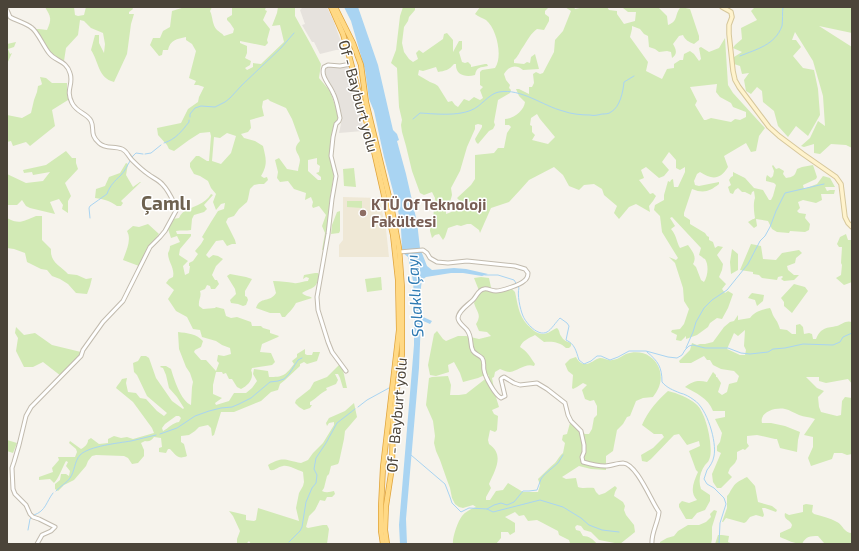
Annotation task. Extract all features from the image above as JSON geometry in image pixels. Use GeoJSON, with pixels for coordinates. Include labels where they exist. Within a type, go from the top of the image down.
{"type":"FeatureCollection","features":[{"type":"Feature","properties":{"kind":"highway","name":"Of - Bayburt yolu"},"geometry":{"type":"LineString","coordinates":[[331,7],[343,34],[374,147],[393,235],[398,280],[399,330],[382,470],[381,531],[383,544]]}},
{"type":"Feature","properties":{"kind":"highway","name":"Of - Bayburt yolu"},"geometry":{"type":"LineString","coordinates":[[335,7],[357,53],[361,65],[366,102],[391,205],[400,252],[402,288],[402,354],[394,416],[392,471],[386,506],[385,530],[387,544]]}},
{"type":"Feature","properties":{"kind":"highway"},"geometry":{"type":"LineString","coordinates":[[349,56],[352,53],[357,53]]}},
{"type":"Feature","properties":{"kind":"highway"},"geometry":{"type":"LineString","coordinates":[[351,63],[357,62],[359,59]]}},
{"type":"Feature","properties":{"kind":"highway"},"geometry":{"type":"LineString","coordinates":[[383,464],[390,462],[392,464]]}},
{"type":"Feature","properties":{"kind":"highway"},"geometry":{"type":"LineString","coordinates":[[382,470],[388,473],[392,471]]}},
{"type":"Feature","properties":{"kind":"main road"},"geometry":{"type":"LineString","coordinates":[[722,7],[731,12],[732,17],[729,25],[729,34],[732,65],[735,80],[739,87],[769,127],[778,136],[836,177],[841,184],[845,217],[852,227]]}},
{"type":"Feature","properties":{"kind":"street"},"geometry":{"type":"LineString","coordinates":[[7,10],[10,18],[34,28],[53,58],[66,64],[72,82],[68,89],[68,93],[72,103],[78,111],[86,114],[92,122],[93,136],[100,144],[106,147],[112,147],[125,151],[130,159],[163,185],[177,209],[165,231],[150,247],[123,301],[103,322],[83,350],[81,356],[31,406],[26,416],[12,468],[13,489],[15,494],[26,505],[33,517],[39,518],[55,527],[51,531],[42,535],[37,544]]}},
{"type":"Feature","properties":{"kind":"street"},"geometry":{"type":"LineString","coordinates":[[346,371],[332,352],[328,342],[318,310],[317,297],[336,176],[331,156],[333,137],[336,124],[340,118],[334,93],[322,70],[328,65],[340,66],[351,63]]}},
{"type":"Feature","properties":{"kind":"street"},"geometry":{"type":"LineString","coordinates":[[400,252],[423,250],[430,258],[437,262],[448,263],[467,261],[515,266],[525,269],[528,273],[528,277],[519,284],[497,291],[491,291],[486,288],[481,290],[464,308],[458,316],[458,319],[471,338],[474,352],[484,362],[484,370],[497,396],[501,398],[505,396],[501,379],[504,377],[520,385],[537,383],[548,389],[565,403],[571,421],[581,431],[584,445],[582,457],[583,462],[604,466],[625,463],[629,465],[641,480],[659,512],[652,544]]}},
{"type":"Feature","properties":{"kind":"shaded area"},"geometry":{"type":"Polygon","coordinates":[[[304,7],[327,7],[344,50],[336,50],[320,54],[314,42],[312,42],[302,25],[305,24],[300,10],[304,7]]]}},
{"type":"Feature","properties":{"kind":"shaded area"},"geometry":{"type":"Polygon","coordinates":[[[349,66],[355,86],[363,131],[339,133],[342,119],[335,93],[325,75],[325,69],[329,67],[349,66]]]}},
{"type":"Feature","properties":{"kind":"shaded area","name":"KTÜ Of Teknoloji Fakültesi"},"geometry":{"type":"Polygon","coordinates":[[[343,197],[379,198],[386,229],[389,257],[339,257],[339,245],[343,240],[343,197]]]}},
{"type":"Feature","properties":{"kind":"green space"},"geometry":{"type":"Polygon","coordinates":[[[45,7],[74,7],[75,15],[78,16],[84,15],[86,7],[132,7],[133,9],[129,12],[129,14],[134,14],[131,24],[127,54],[114,82],[105,77],[102,73],[91,50],[95,35],[99,35],[99,43],[104,53],[105,44],[103,33],[91,28],[84,21],[80,20],[78,35],[66,48],[64,61],[50,52],[36,29],[47,30],[49,26],[49,13],[45,7]]]}},
{"type":"Feature","properties":{"kind":"green space"},"geometry":{"type":"Polygon","coordinates":[[[185,7],[212,7],[210,11],[214,26],[224,36],[233,33],[234,29],[227,20],[227,18],[232,15],[232,7],[266,7],[265,10],[267,11],[263,20],[270,29],[267,40],[268,43],[265,46],[240,41],[240,43],[247,46],[245,58],[251,61],[250,65],[245,68],[247,70],[253,67],[253,63],[261,64],[284,42],[280,25],[272,26],[278,7],[295,7],[295,16],[321,64],[319,78],[330,91],[338,114],[330,156],[334,174],[324,250],[322,250],[325,233],[322,226],[326,215],[319,206],[313,208],[311,197],[305,200],[306,193],[294,189],[288,181],[280,182],[277,178],[278,172],[275,160],[279,158],[287,169],[298,171],[300,161],[296,147],[300,141],[292,119],[286,108],[268,99],[263,101],[262,107],[264,116],[250,120],[251,128],[248,132],[241,134],[244,138],[255,141],[263,146],[266,161],[265,168],[261,176],[264,178],[267,177],[268,180],[264,184],[254,185],[250,189],[247,202],[234,216],[228,218],[226,222],[236,244],[227,246],[223,240],[216,241],[206,255],[209,258],[213,255],[223,259],[216,266],[212,275],[219,284],[215,289],[211,289],[210,286],[207,285],[205,289],[200,291],[201,295],[199,306],[203,309],[216,307],[224,309],[226,316],[231,318],[237,317],[251,322],[252,326],[261,326],[270,330],[270,333],[279,336],[262,344],[260,352],[271,353],[275,362],[272,365],[252,368],[251,379],[243,388],[241,389],[237,387],[232,379],[229,379],[226,373],[223,374],[222,372],[216,372],[213,385],[213,394],[222,398],[215,403],[216,405],[229,401],[234,393],[246,393],[252,388],[257,381],[253,374],[254,369],[268,371],[269,377],[278,377],[288,371],[294,364],[292,361],[297,357],[297,354],[305,349],[305,354],[307,355],[312,355],[313,352],[320,352],[317,361],[307,364],[304,362],[300,364],[300,366],[280,384],[278,390],[271,392],[261,401],[234,412],[221,412],[214,435],[212,436],[211,428],[208,425],[199,427],[189,435],[181,436],[181,442],[184,444],[187,456],[179,457],[170,449],[168,449],[166,453],[159,452],[159,448],[162,447],[161,438],[154,437],[150,441],[141,443],[144,450],[144,456],[138,463],[132,464],[128,458],[124,456],[92,456],[74,480],[64,485],[58,491],[55,489],[55,484],[60,480],[61,474],[66,474],[69,476],[70,471],[66,466],[68,462],[66,461],[54,483],[50,479],[39,480],[39,477],[53,472],[52,468],[59,460],[58,457],[75,457],[77,452],[76,449],[69,443],[70,441],[81,449],[91,438],[99,444],[108,443],[108,439],[114,436],[133,439],[154,433],[133,402],[116,388],[122,379],[127,378],[126,383],[128,392],[136,393],[140,398],[146,399],[164,416],[167,413],[147,396],[137,375],[134,372],[133,363],[138,361],[141,356],[146,356],[149,358],[156,378],[172,401],[183,409],[184,408],[177,397],[169,388],[163,368],[160,367],[166,366],[171,369],[181,394],[187,403],[191,405],[193,382],[179,349],[178,332],[195,335],[203,341],[201,347],[194,352],[201,360],[206,360],[216,371],[219,363],[217,361],[218,355],[224,356],[231,354],[230,348],[216,341],[202,337],[200,330],[193,329],[187,317],[176,311],[168,299],[174,290],[166,283],[173,277],[168,253],[170,246],[180,242],[177,236],[171,238],[168,229],[173,219],[179,218],[185,211],[202,203],[211,194],[213,195],[204,205],[207,209],[204,212],[194,215],[191,230],[176,231],[177,234],[191,234],[180,249],[179,255],[188,261],[183,266],[185,275],[189,273],[189,263],[193,261],[198,254],[195,251],[204,239],[202,237],[218,211],[224,209],[225,203],[221,204],[216,210],[213,202],[216,194],[208,181],[194,174],[190,167],[190,163],[196,156],[209,161],[210,132],[200,133],[174,151],[169,149],[158,135],[157,128],[181,123],[188,109],[198,102],[204,87],[194,85],[196,81],[189,78],[196,51],[192,44],[186,40],[186,37],[172,42],[168,50],[163,50],[162,55],[159,56],[150,45],[153,38],[160,38],[163,31],[170,27],[172,11],[185,7]],[[227,133],[220,138],[214,137],[212,161],[221,164],[231,153],[236,136],[227,133]],[[317,158],[308,160],[308,171],[318,180],[321,180],[321,177],[316,173],[319,172],[320,166],[317,164],[317,158]],[[176,416],[162,428],[163,431],[172,424],[179,422],[181,418],[176,416]]]}},
{"type":"Feature","properties":{"kind":"green space"},"geometry":{"type":"Polygon","coordinates":[[[403,7],[415,7],[415,10],[409,17],[404,27],[402,43],[404,52],[413,62],[418,59],[416,53],[419,50],[423,53],[443,39],[444,34],[447,33],[453,40],[453,52],[459,41],[462,41],[462,49],[459,52],[462,62],[468,62],[471,67],[487,64],[488,66],[479,68],[475,75],[472,76],[465,76],[459,73],[456,68],[456,64],[447,70],[440,72],[438,72],[436,67],[423,71],[419,70],[418,75],[438,86],[448,102],[452,101],[458,107],[464,99],[469,101],[474,97],[480,100],[483,98],[480,90],[483,87],[480,85],[480,72],[482,70],[495,68],[499,57],[498,43],[490,24],[475,14],[480,7],[549,7],[545,11],[545,14],[549,17],[549,21],[544,30],[537,29],[533,33],[514,60],[514,63],[530,63],[531,57],[535,54],[539,69],[523,70],[518,67],[513,67],[508,69],[504,74],[510,85],[510,93],[498,100],[494,122],[495,125],[478,144],[475,139],[482,125],[475,125],[475,129],[467,147],[460,171],[451,188],[452,195],[450,202],[446,207],[446,214],[453,211],[457,207],[461,201],[457,198],[471,185],[475,179],[475,155],[494,153],[498,148],[504,148],[507,133],[511,127],[509,125],[505,125],[505,119],[511,118],[518,114],[523,108],[525,102],[519,96],[516,89],[529,94],[529,87],[532,87],[534,83],[533,74],[536,72],[540,74],[543,73],[554,52],[555,40],[563,31],[571,11],[565,7],[574,7],[575,9],[585,7],[607,7],[609,10],[617,11],[617,14],[624,24],[635,21],[636,12],[628,12],[623,8],[624,7],[658,7],[667,16],[668,25],[674,21],[681,7],[690,9],[699,40],[694,44],[687,41],[683,35],[679,36],[673,44],[676,51],[672,58],[671,52],[659,52],[649,47],[648,36],[640,29],[632,26],[630,37],[648,62],[646,71],[662,79],[667,69],[674,68],[674,64],[680,60],[683,60],[684,54],[690,51],[699,61],[701,59],[699,48],[701,47],[709,52],[719,48],[725,38],[728,85],[733,93],[765,128],[759,136],[756,151],[751,152],[746,143],[724,156],[728,167],[722,174],[712,177],[700,172],[697,174],[694,181],[695,185],[699,186],[719,182],[719,184],[707,191],[692,189],[684,213],[684,216],[690,220],[690,224],[709,237],[709,240],[713,242],[715,248],[718,246],[723,247],[717,255],[723,264],[719,277],[726,284],[722,289],[725,293],[728,291],[733,294],[722,319],[717,318],[697,335],[686,339],[686,336],[681,341],[676,340],[677,335],[671,332],[672,330],[680,329],[684,324],[689,309],[684,301],[683,288],[675,263],[669,257],[676,260],[678,258],[662,232],[660,216],[654,210],[655,205],[664,200],[668,181],[670,182],[673,179],[674,187],[678,187],[685,172],[685,167],[680,170],[676,168],[676,160],[669,152],[662,162],[669,170],[664,176],[659,178],[646,167],[641,170],[644,178],[639,180],[650,194],[653,193],[656,196],[649,206],[650,212],[636,204],[629,207],[619,219],[614,213],[617,206],[604,195],[602,189],[594,184],[584,185],[579,190],[569,186],[563,175],[554,167],[529,180],[509,202],[491,208],[480,233],[479,230],[471,224],[461,226],[457,225],[448,228],[443,240],[439,234],[432,238],[430,224],[433,219],[435,198],[432,192],[424,195],[420,193],[412,171],[402,132],[397,68],[391,63],[396,50],[400,16],[403,7]],[[717,84],[690,87],[697,101],[695,105],[704,120],[711,118],[731,122],[735,119],[740,120],[746,117],[746,112],[733,107],[731,103],[720,97],[716,92],[717,84]],[[537,114],[531,118],[530,125],[532,126],[532,132],[535,135],[532,140],[548,144],[555,137],[537,114]],[[672,217],[670,218],[675,226],[671,229],[680,248],[688,245],[693,252],[693,264],[696,267],[701,280],[704,282],[708,270],[705,259],[699,255],[701,248],[672,217]]]}},
{"type":"Feature","properties":{"kind":"green space"},"geometry":{"type":"Polygon","coordinates":[[[755,7],[852,7],[852,33],[819,26],[852,47],[852,148],[846,145],[831,144],[820,154],[814,153],[814,144],[804,147],[801,146],[810,138],[818,121],[825,126],[823,96],[813,61],[795,32],[792,40],[796,40],[801,47],[793,56],[803,68],[814,70],[818,89],[820,115],[808,136],[796,126],[788,137],[778,126],[774,111],[763,102],[762,91],[757,87],[751,94],[746,91],[744,80],[749,73],[742,74],[740,66],[734,64],[734,57],[742,52],[733,48],[742,39],[741,28],[757,20],[751,11],[755,7]]]}},
{"type":"Feature","properties":{"kind":"green space"},"geometry":{"type":"Polygon","coordinates":[[[16,42],[14,47],[8,49],[10,54],[12,53],[7,64],[7,44],[16,42]]]}},
{"type":"Feature","properties":{"kind":"green space"},"geometry":{"type":"Polygon","coordinates":[[[40,77],[46,78],[52,83],[67,83],[68,100],[52,110],[55,126],[30,146],[26,142],[13,146],[11,141],[7,142],[7,115],[22,118],[31,113],[38,86],[42,84],[40,77]]]}},
{"type":"Feature","properties":{"kind":"green space"},"geometry":{"type":"Polygon","coordinates":[[[66,151],[72,158],[76,158],[78,169],[65,183],[71,196],[68,201],[68,213],[62,209],[63,205],[59,199],[50,202],[55,214],[30,208],[26,206],[22,200],[17,205],[8,205],[7,212],[7,174],[26,183],[43,181],[50,172],[33,175],[32,172],[24,173],[23,170],[46,165],[66,151]]]}},
{"type":"Feature","properties":{"kind":"green space"},"geometry":{"type":"Polygon","coordinates":[[[126,163],[128,164],[126,175],[133,187],[141,182],[121,201],[123,203],[121,206],[117,206],[107,200],[95,198],[96,189],[105,186],[109,177],[120,173],[126,163]]]}},
{"type":"Feature","properties":{"kind":"green space"},"geometry":{"type":"Polygon","coordinates":[[[773,165],[776,169],[779,168],[784,171],[783,174],[786,178],[793,176],[797,169],[813,165],[817,177],[816,179],[803,185],[804,189],[817,184],[823,176],[830,178],[835,187],[825,187],[827,191],[835,190],[834,194],[821,194],[822,200],[816,203],[803,200],[798,202],[800,208],[797,211],[799,213],[806,214],[805,218],[810,224],[809,230],[805,232],[790,231],[789,233],[777,232],[772,229],[768,221],[756,219],[757,226],[754,228],[748,222],[755,218],[754,191],[751,195],[742,192],[738,188],[733,194],[730,193],[728,187],[731,185],[729,180],[733,176],[733,172],[745,178],[754,188],[763,190],[769,200],[771,200],[776,185],[766,181],[766,178],[767,175],[771,178],[773,176],[773,165]]]}},
{"type":"Feature","properties":{"kind":"green space"},"geometry":{"type":"Polygon","coordinates":[[[354,168],[356,187],[344,186],[343,169],[354,168]]]}},
{"type":"Feature","properties":{"kind":"green space"},"geometry":{"type":"Polygon","coordinates":[[[347,201],[362,201],[362,208],[347,207],[347,201]]]}},
{"type":"Feature","properties":{"kind":"green space"},"geometry":{"type":"Polygon","coordinates":[[[340,211],[340,231],[339,233],[331,234],[332,225],[337,212],[340,211]]]}},
{"type":"Feature","properties":{"kind":"green space"},"geometry":{"type":"Polygon","coordinates":[[[36,216],[42,216],[42,240],[51,249],[52,258],[54,261],[68,274],[77,275],[86,279],[92,278],[87,294],[76,293],[68,284],[52,276],[47,270],[41,269],[27,262],[25,253],[7,248],[7,218],[18,222],[25,221],[36,216]]]}},
{"type":"Feature","properties":{"kind":"green space"},"geometry":{"type":"Polygon","coordinates":[[[148,224],[159,234],[149,246],[139,266],[123,260],[129,242],[127,231],[133,226],[139,227],[148,224]]]}},
{"type":"Feature","properties":{"kind":"green space"},"geometry":{"type":"Polygon","coordinates":[[[846,234],[848,240],[852,240],[852,282],[844,285],[836,278],[841,275],[842,265],[842,247],[839,247],[837,244],[840,237],[846,234]]]}},
{"type":"Feature","properties":{"kind":"green space"},"geometry":{"type":"Polygon","coordinates":[[[751,244],[761,246],[763,259],[776,260],[782,253],[799,250],[802,253],[796,258],[795,263],[787,266],[788,270],[794,275],[799,275],[794,280],[784,281],[781,279],[783,277],[782,276],[778,277],[777,280],[762,278],[759,275],[753,274],[753,272],[740,270],[751,244]]]}},
{"type":"Feature","properties":{"kind":"green space"},"geometry":{"type":"Polygon","coordinates":[[[732,249],[738,254],[738,270],[731,274],[730,262],[732,249]]]}},
{"type":"Feature","properties":{"kind":"green space"},"geometry":{"type":"Polygon","coordinates":[[[318,273],[319,275],[317,283],[312,288],[302,293],[312,298],[296,303],[285,317],[282,317],[280,313],[270,313],[256,308],[260,302],[271,298],[276,293],[273,281],[299,283],[308,281],[309,278],[306,277],[303,279],[304,275],[318,273]]]}},
{"type":"Feature","properties":{"kind":"green space"},"geometry":{"type":"Polygon","coordinates":[[[230,274],[252,279],[245,291],[245,296],[248,300],[246,305],[243,306],[231,303],[230,300],[236,294],[235,289],[227,276],[230,274]]]}},
{"type":"Feature","properties":{"kind":"green space"},"geometry":{"type":"Polygon","coordinates":[[[381,277],[382,290],[367,292],[365,279],[381,277]]]}},
{"type":"Feature","properties":{"kind":"green space"},"geometry":{"type":"Polygon","coordinates":[[[474,278],[489,278],[492,292],[512,289],[515,292],[521,316],[534,331],[539,334],[545,334],[557,328],[563,339],[571,343],[569,348],[566,348],[556,342],[544,342],[535,335],[524,341],[520,347],[525,350],[535,364],[534,366],[525,366],[510,372],[500,369],[495,372],[494,377],[492,378],[499,407],[492,410],[494,414],[498,416],[497,430],[495,432],[490,430],[488,440],[489,444],[497,453],[498,458],[496,468],[489,484],[491,488],[486,500],[490,500],[496,491],[503,490],[508,483],[523,492],[538,492],[540,485],[538,479],[563,453],[565,443],[562,440],[563,435],[567,434],[570,423],[585,434],[589,434],[592,429],[594,418],[597,415],[597,406],[594,400],[590,401],[585,399],[582,390],[587,385],[583,383],[573,389],[572,388],[573,375],[568,371],[565,364],[570,359],[576,357],[581,363],[587,364],[600,358],[614,360],[626,354],[636,352],[646,354],[657,363],[661,376],[657,390],[653,397],[643,398],[636,401],[630,416],[627,417],[617,430],[613,451],[606,456],[606,470],[591,469],[579,466],[562,477],[566,479],[576,478],[578,487],[594,488],[599,495],[615,486],[617,488],[614,496],[623,502],[626,515],[634,525],[635,532],[620,544],[599,540],[591,532],[584,530],[581,526],[577,525],[575,527],[576,530],[580,531],[583,536],[591,538],[597,544],[569,544],[569,540],[559,535],[558,531],[537,520],[528,521],[524,515],[519,516],[515,512],[505,517],[515,523],[515,532],[510,535],[508,532],[501,532],[501,538],[496,544],[453,544],[454,534],[460,518],[466,512],[476,507],[473,505],[463,508],[459,507],[455,504],[452,498],[450,488],[436,451],[433,421],[426,405],[429,378],[448,376],[451,385],[450,395],[459,395],[466,394],[489,376],[487,374],[463,382],[454,362],[448,365],[449,372],[436,376],[430,375],[428,365],[434,334],[437,331],[446,341],[458,336],[479,339],[491,336],[487,332],[479,331],[476,324],[479,316],[474,303],[480,293],[474,278]]]}},
{"type":"Feature","properties":{"kind":"green space"},"geometry":{"type":"Polygon","coordinates":[[[794,284],[805,287],[808,291],[792,313],[784,306],[784,302],[781,298],[794,284]]]}},
{"type":"Feature","properties":{"kind":"green space"},"geometry":{"type":"Polygon","coordinates":[[[752,293],[764,295],[763,301],[757,306],[755,300],[748,298],[752,293]]]}},
{"type":"Feature","properties":{"kind":"green space"},"geometry":{"type":"Polygon","coordinates":[[[770,308],[780,329],[796,334],[796,325],[800,324],[803,327],[804,334],[812,334],[813,339],[816,339],[822,330],[846,322],[852,322],[852,384],[848,379],[826,383],[819,381],[819,377],[806,377],[817,388],[824,391],[818,397],[821,412],[837,416],[841,415],[842,401],[845,397],[852,398],[852,454],[847,455],[842,453],[834,453],[832,459],[811,466],[808,458],[813,447],[813,437],[804,435],[815,419],[801,416],[785,409],[769,411],[763,416],[762,423],[785,426],[800,432],[797,452],[780,448],[777,439],[757,435],[747,436],[747,443],[749,446],[745,450],[743,449],[737,452],[737,459],[728,473],[732,477],[721,488],[717,488],[713,482],[712,474],[721,453],[717,451],[717,446],[720,442],[722,433],[715,419],[725,417],[725,411],[713,411],[705,399],[685,387],[691,383],[701,381],[707,382],[713,372],[721,383],[718,392],[722,395],[727,392],[729,384],[737,382],[739,376],[734,371],[721,369],[713,365],[710,360],[707,360],[704,356],[691,363],[680,363],[679,361],[690,350],[692,343],[697,345],[713,342],[724,327],[730,322],[734,321],[738,315],[738,320],[750,318],[756,312],[770,308]],[[745,330],[738,336],[734,333],[727,349],[740,355],[745,355],[746,350],[744,346],[745,330]]]}},
{"type":"Feature","properties":{"kind":"green space"},"geometry":{"type":"Polygon","coordinates":[[[16,327],[24,335],[35,333],[52,345],[81,352],[80,355],[61,376],[43,362],[33,367],[24,367],[16,351],[18,338],[15,333],[16,327]]]}},
{"type":"Feature","properties":{"kind":"green space"},"geometry":{"type":"Polygon","coordinates":[[[339,365],[343,370],[347,388],[343,388],[338,374],[335,374],[338,380],[336,384],[326,388],[327,390],[310,402],[310,405],[312,405],[310,408],[304,410],[295,403],[296,400],[310,389],[314,382],[327,377],[339,365]]]}},
{"type":"Feature","properties":{"kind":"green space"},"geometry":{"type":"Polygon","coordinates":[[[668,391],[683,396],[700,408],[706,421],[710,437],[710,457],[702,471],[700,486],[701,489],[710,495],[710,501],[705,510],[697,513],[692,519],[686,519],[679,507],[679,504],[682,501],[689,503],[697,500],[693,494],[693,490],[698,472],[689,451],[700,446],[699,441],[687,445],[679,434],[674,435],[651,459],[647,462],[642,461],[641,455],[653,448],[664,437],[662,434],[654,434],[642,425],[653,406],[668,391]]]}},
{"type":"Feature","properties":{"kind":"green space"},"geometry":{"type":"Polygon","coordinates":[[[354,403],[357,417],[345,431],[339,462],[338,464],[331,466],[322,491],[334,491],[335,494],[332,497],[327,497],[325,501],[320,500],[315,510],[309,516],[306,527],[327,525],[329,529],[327,544],[251,544],[249,541],[246,544],[237,544],[240,531],[229,511],[246,515],[246,520],[254,521],[256,520],[258,508],[299,521],[296,508],[299,493],[304,482],[303,472],[285,466],[270,470],[268,465],[277,460],[287,460],[301,463],[308,460],[323,443],[334,425],[334,422],[329,423],[327,426],[326,423],[329,418],[345,411],[354,403]]]}},
{"type":"Feature","properties":{"kind":"green space"},"geometry":{"type":"Polygon","coordinates":[[[7,440],[17,443],[13,453],[7,451],[7,440]]]}},
{"type":"Feature","properties":{"kind":"green space"},"geometry":{"type":"Polygon","coordinates":[[[747,477],[755,486],[758,502],[772,506],[777,510],[776,512],[762,508],[764,515],[763,517],[756,515],[750,517],[744,523],[726,518],[722,522],[727,508],[727,496],[739,481],[747,477]]]}},
{"type":"Feature","properties":{"kind":"green space"},"geometry":{"type":"Polygon","coordinates":[[[803,505],[813,505],[812,512],[814,514],[826,517],[839,523],[847,532],[852,533],[852,544],[824,544],[818,536],[813,536],[808,537],[802,544],[799,544],[780,537],[780,533],[791,528],[792,525],[785,517],[785,513],[789,515],[803,512],[803,505]]]}},
{"type":"Feature","properties":{"kind":"green space"},"geometry":{"type":"Polygon","coordinates":[[[714,510],[717,511],[712,527],[711,544],[660,544],[660,542],[674,536],[678,531],[688,525],[699,525],[706,522],[711,517],[710,514],[714,510]]]}},
{"type":"Feature","properties":{"kind":"green space"},"geometry":{"type":"Polygon","coordinates":[[[718,535],[729,536],[728,542],[733,544],[715,544],[718,535]]]}},
{"type":"Feature","properties":{"kind":"water","name":"Solaklı Çayı"},"geometry":{"type":"Polygon","coordinates":[[[344,7],[358,7],[378,65],[393,130],[397,134],[399,140],[397,141],[417,222],[420,248],[427,266],[432,270],[454,268],[488,274],[482,276],[451,273],[426,277],[422,280],[421,316],[432,321],[430,324],[421,320],[419,368],[406,519],[407,544],[400,544],[399,525],[414,345],[413,281],[408,257],[403,253],[402,249],[398,210],[374,111],[369,99],[365,70],[351,21],[344,7]]]}},
{"type":"Feature","properties":{"kind":"waterway"},"geometry":{"type":"LineString","coordinates":[[740,56],[765,46],[775,38],[782,26],[783,7]]}},
{"type":"Feature","properties":{"kind":"waterway"},"geometry":{"type":"LineString","coordinates":[[190,117],[190,114],[195,108],[201,106],[215,107],[230,98],[281,48],[294,33]]}},
{"type":"Feature","properties":{"kind":"waterway"},"geometry":{"type":"LineString","coordinates":[[413,119],[420,113],[457,114],[465,112],[477,107],[493,94],[507,91],[524,95],[555,109],[569,113],[580,115],[608,114],[617,107],[622,95],[624,82],[634,76]]}},
{"type":"Feature","properties":{"kind":"waterway"},"geometry":{"type":"LineString","coordinates":[[164,143],[178,135],[189,120]]}},
{"type":"Feature","properties":{"kind":"waterway"},"geometry":{"type":"LineString","coordinates":[[145,154],[151,153],[161,145]]}},
{"type":"Feature","properties":{"kind":"waterway"},"geometry":{"type":"LineString","coordinates":[[132,157],[136,153],[143,154]]}},
{"type":"Feature","properties":{"kind":"waterway"},"geometry":{"type":"LineString","coordinates":[[90,218],[90,206],[107,194],[111,186],[124,172],[130,161]]}},
{"type":"Feature","properties":{"kind":"waterway"},"geometry":{"type":"LineString","coordinates":[[686,348],[696,322],[704,308],[712,300],[727,290],[748,264],[760,241],[770,227],[785,193],[824,184]]}},
{"type":"Feature","properties":{"kind":"waterway"},"geometry":{"type":"LineString","coordinates":[[485,275],[498,275],[514,280],[519,288],[519,302],[523,316],[536,331],[540,333],[547,332],[560,318],[567,323],[569,326],[566,340],[573,346],[579,360],[584,364],[597,356],[610,360],[629,351],[646,351],[677,358],[682,355],[689,346],[693,345],[705,348],[728,348],[741,353],[750,354],[768,352],[773,349],[803,344],[833,345],[840,342],[843,337],[852,333]]}},
{"type":"Feature","properties":{"kind":"waterway"},"geometry":{"type":"LineString","coordinates":[[647,352],[659,365],[662,382],[675,391],[694,400],[699,404],[707,418],[715,450],[712,462],[704,479],[707,484],[714,488],[724,498],[726,504],[720,523],[719,544]]}},
{"type":"Feature","properties":{"kind":"waterway"},"geometry":{"type":"LineString","coordinates":[[160,434],[177,428],[195,416],[221,408],[232,407],[251,398],[270,382],[284,379],[298,360],[302,358]]}},
{"type":"Feature","properties":{"kind":"waterway"},"geometry":{"type":"LineString","coordinates":[[358,407],[367,400],[389,388]]}},
{"type":"Feature","properties":{"kind":"waterway"},"geometry":{"type":"LineString","coordinates":[[289,542],[302,527],[306,502],[312,488],[316,483],[317,475],[314,469],[316,458],[337,423],[355,409]]}},
{"type":"Feature","properties":{"kind":"waterway"},"geometry":{"type":"LineString","coordinates":[[56,491],[70,478],[78,458],[84,452],[104,445],[156,435]]}},
{"type":"Feature","properties":{"kind":"waterway"},"geometry":{"type":"LineString","coordinates":[[411,455],[445,484],[452,503],[461,512],[469,508],[487,509],[501,503],[507,505],[514,502],[523,491],[537,490],[541,479],[558,463],[563,455]]}},
{"type":"Feature","properties":{"kind":"waterway"},"geometry":{"type":"LineString","coordinates":[[34,515],[43,509],[53,493]]}},
{"type":"Feature","properties":{"kind":"waterway"},"geometry":{"type":"LineString","coordinates":[[487,509],[493,512],[540,500],[563,507],[581,518],[589,525],[602,530],[619,532]]}},
{"type":"Feature","properties":{"kind":"waterway"},"geometry":{"type":"LineString","coordinates":[[28,530],[31,518]]}},
{"type":"Feature","properties":{"kind":"place","name":"KTÜ Of Teknoloji Fakültesi"},"geometry":{"type":"Point","coordinates":[363,213]}},
{"type":"Feature","properties":{"kind":"district","name":"Çamlı"},"geometry":{"type":"Point","coordinates":[166,202]}}]}
